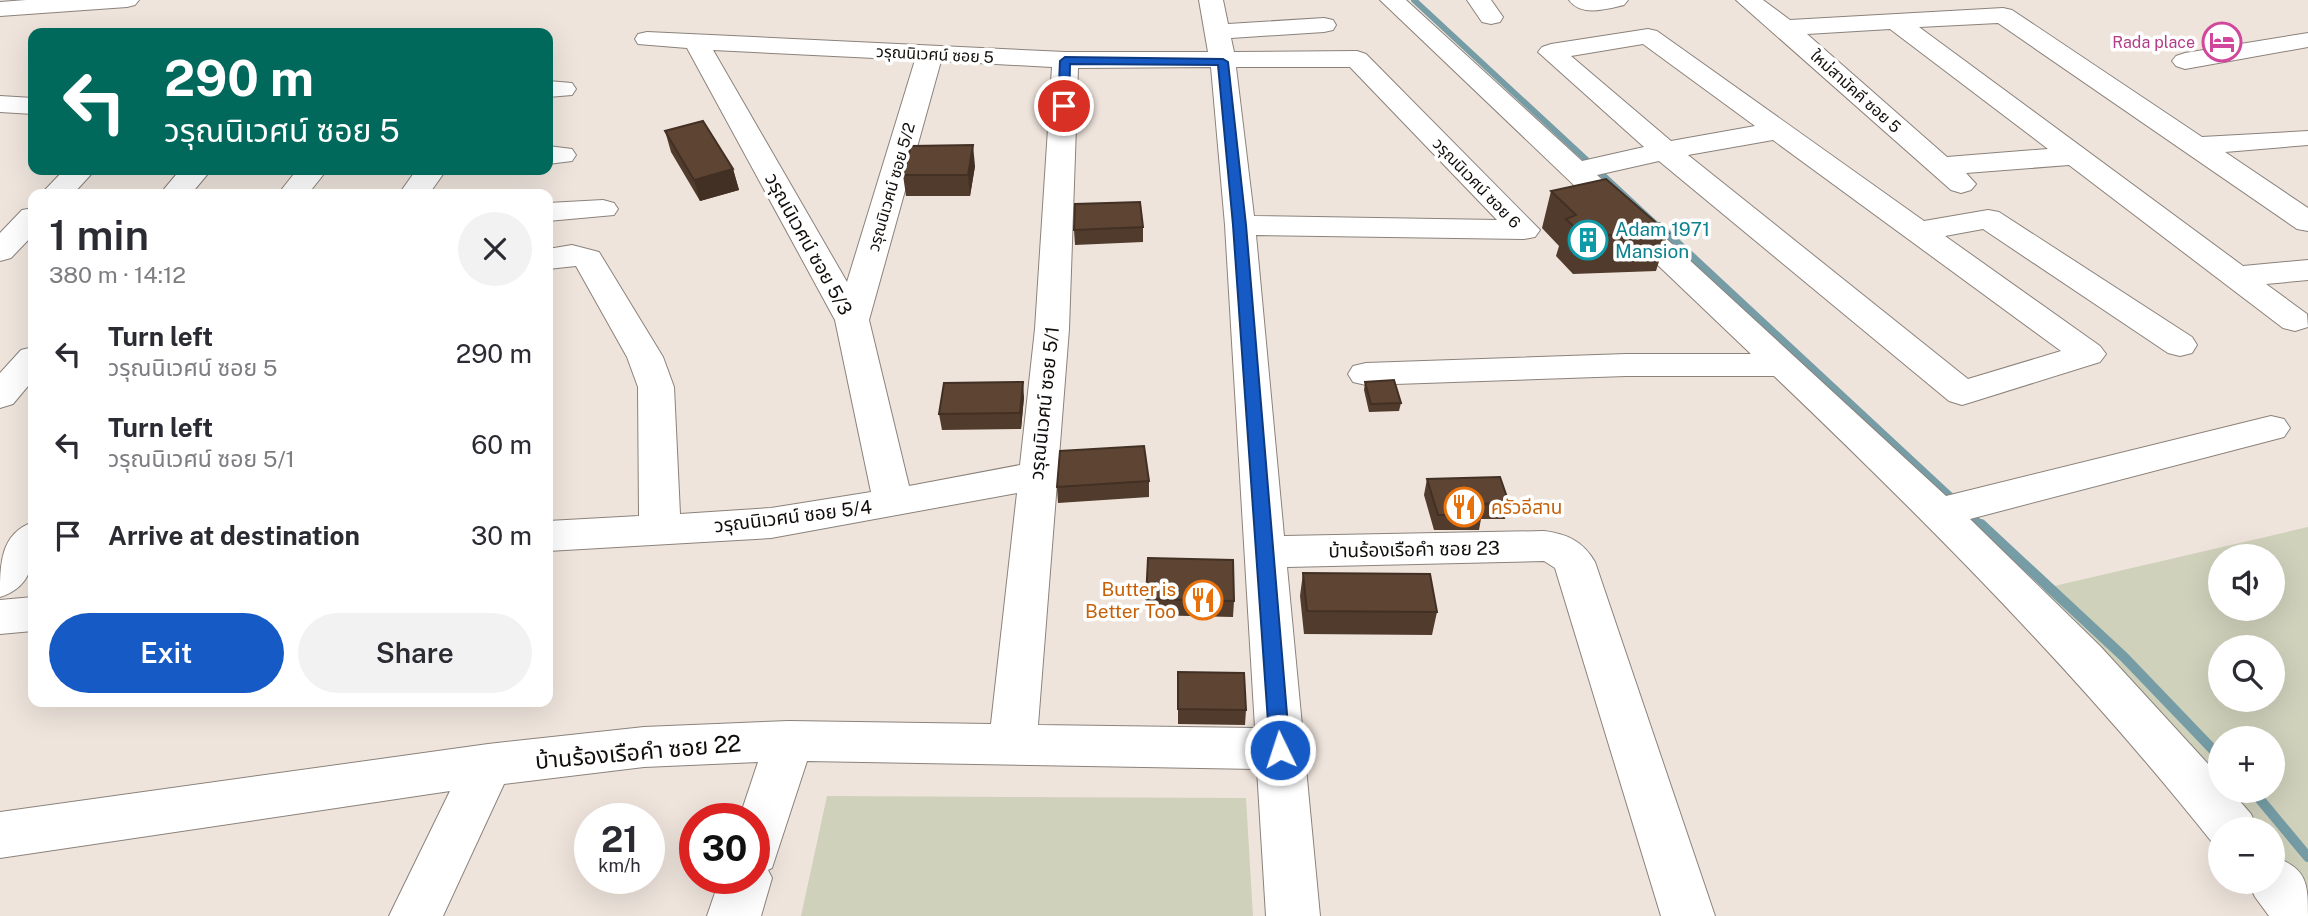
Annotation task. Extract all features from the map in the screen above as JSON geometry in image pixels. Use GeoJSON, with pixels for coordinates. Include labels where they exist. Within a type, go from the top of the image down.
{"type":"FeatureCollection","features":[{"type":"Feature","properties":{"kind":"street"},"geometry":{"type":"LineString","coordinates":[[0,9],[127,0]]}},
{"type":"Feature","properties":{"kind":"street"},"geometry":{"type":"LineString","coordinates":[[1293,916],[1240,225],[1217,31],[1323,23],[1308,0]]}},
{"type":"Feature","properties":{"kind":"street"},"geometry":{"type":"LineString","coordinates":[[1392,0],[1784,365],[1953,509],[2182,766],[2223,817]]}},
{"type":"Feature","properties":{"kind":"street"},"geometry":{"type":"LineString","coordinates":[[1581,0],[1586,4],[1616,0]]}},
{"type":"Feature","properties":{"kind":"street","name":"ใหม่สามัคคี ซอย 5"},"geometry":{"type":"LineString","coordinates":[[1748,0],[1785,28],[1951,175],[2075,156]]}},
{"type":"Feature","properties":{"kind":"street"},"geometry":{"type":"LineString","coordinates":[[1785,28],[2003,15],[2308,222]]}},
{"type":"Feature","properties":{"kind":"street"},"geometry":{"type":"LineString","coordinates":[[1896,22],[2295,321]]}},
{"type":"Feature","properties":{"kind":"street","name":"วรุณนิเวศน์ ซอย 5"},"geometry":{"type":"LineString","coordinates":[[647,39],[1065,61],[1217,31]]}},
{"type":"Feature","properties":{"kind":"street","name":"วรุณนิเวศน์ ซอย 6"},"geometry":{"type":"LineString","coordinates":[[1217,31],[1357,59],[1524,230],[1240,225]]}},
{"type":"Feature","properties":{"kind":"street"},"geometry":{"type":"LineString","coordinates":[[1648,36],[2088,354],[1962,393],[1665,151],[1551,52],[1648,36]]}},
{"type":"Feature","properties":{"kind":"street"},"geometry":{"type":"LineString","coordinates":[[2185,61],[2308,40]]}},
{"type":"Feature","properties":{"kind":"street","name":"วรุณนิเวศน์ ซอย 5/3"},"geometry":{"type":"LineString","coordinates":[[695,41],[852,320],[893,503]]}},
{"type":"Feature","properties":{"kind":"street","name":"วรุณนิเวศน์ ซอย 5/2"},"geometry":{"type":"LineString","coordinates":[[852,320],[930,54]]}},
{"type":"Feature","properties":{"kind":"street","name":"วรุณนิเวศน์ ซอย 5/1"},"geometry":{"type":"LineString","coordinates":[[1013,745],[1052,329],[1065,61]]}},
{"type":"Feature","properties":{"kind":"street"},"geometry":{"type":"LineString","coordinates":[[0,104],[28,106]]}},
{"type":"Feature","properties":{"kind":"street"},"geometry":{"type":"LineString","coordinates":[[1578,171],[1665,151],[1780,130]]}},
{"type":"Feature","properties":{"kind":"street"},"geometry":{"type":"LineString","coordinates":[[2196,146],[2304,138]]}},
{"type":"Feature","properties":{"kind":"street"},"geometry":{"type":"LineString","coordinates":[[61,189],[75,175]]}},
{"type":"Feature","properties":{"kind":"street"},"geometry":{"type":"LineString","coordinates":[[179,189],[192,175]]}},
{"type":"Feature","properties":{"kind":"street"},"geometry":{"type":"LineString","coordinates":[[297,189],[308,175]]}},
{"type":"Feature","properties":{"kind":"street"},"geometry":{"type":"LineString","coordinates":[[553,212],[603,209]]}},
{"type":"Feature","properties":{"kind":"street"},"geometry":{"type":"LineString","coordinates":[[1920,230],[1988,219],[2180,345]]}},
{"type":"Feature","properties":{"kind":"street"},"geometry":{"type":"LineString","coordinates":[[0,251],[28,223]]}},
{"type":"Feature","properties":{"kind":"street"},"geometry":{"type":"LineString","coordinates":[[553,259],[572,255],[589,259],[645,357],[656,387],[660,530]]}},
{"type":"Feature","properties":{"kind":"street"},"geometry":{"type":"LineString","coordinates":[[2235,276],[2308,270]]}},
{"type":"Feature","properties":{"kind":"street"},"geometry":{"type":"LineString","coordinates":[[0,396],[28,364]]}},
{"type":"Feature","properties":{"kind":"street"},"geometry":{"type":"LineString","coordinates":[[1366,374],[1626,365],[1784,365]]}},
{"type":"Feature","properties":{"kind":"street"},"geometry":{"type":"LineString","coordinates":[[1953,509],[2271,428]]}},
{"type":"Feature","properties":{"kind":"street","name":"วรุณนิเวศน์ ซอย 5/4"},"geometry":{"type":"LineString","coordinates":[[553,536],[771,523],[1037,475]]}},
{"type":"Feature","properties":{"kind":"street"},"geometry":{"type":"LineString","coordinates":[[0,581],[28,544]]}},
{"type":"Feature","properties":{"kind":"street","name":"บ้านร้องเรือคำ ซอย 23"},"geometry":{"type":"LineString","coordinates":[[1265,552],[1544,546],[1562,550],[1574,562],[1688,916]]}},
{"type":"Feature","properties":{"kind":"street"},"geometry":{"type":"LineString","coordinates":[[0,617],[28,614]]}},
{"type":"Feature","properties":{"kind":"street"},"geometry":{"type":"LineString","coordinates":[[769,803],[789,741]]}},
{"type":"Feature","properties":{"kind":"street","name":"บ้านร้องเรือคำ ซอย 22"},"geometry":{"type":"LineString","coordinates":[[0,835],[488,765],[643,747],[789,741],[1280,750]]}},
{"type":"Feature","properties":{"kind":"street"},"geometry":{"type":"LineString","coordinates":[[416,916],[488,765]]}},
{"type":"Feature","properties":{"kind":"street"},"geometry":{"type":"LineString","coordinates":[[734,916],[741,894]]}},
{"type":"Feature","properties":{"kind":"street"},"geometry":{"type":"LineString","coordinates":[[2284,894],[2302,916]]}},
{"type":"Feature","properties":{"kind":"green space"},"geometry":{"type":"Polygon","coordinates":[[[2308,527],[2308,893],[2285,863],[2285,817],[2247,817],[2235,803],[2285,803],[2285,726],[2208,726],[2208,772],[2037,590],[2208,550],[2208,621],[2285,621],[2285,544],[2235,544],[2308,527]]]}},
{"type":"Feature","properties":{"kind":"green space"},"geometry":{"type":"Polygon","coordinates":[[[827,796],[1246,798],[1253,916],[801,916],[827,796]]]}},
{"type":"Feature","properties":{"kind":"building"},"geometry":{"type":"Polygon","coordinates":[[[703,121],[733,169],[694,180],[665,131],[703,121]]]}},
{"type":"Feature","properties":{"kind":"building"},"geometry":{"type":"Polygon","coordinates":[[[973,145],[968,175],[903,175],[911,146],[973,145]]]}},
{"type":"Feature","properties":{"kind":"building"},"geometry":{"type":"Polygon","coordinates":[[[1606,179],[1668,233],[1584,236],[1566,219],[1576,215],[1551,191],[1606,179]]]}},
{"type":"Feature","properties":{"kind":"building"},"geometry":{"type":"Polygon","coordinates":[[[1140,202],[1143,227],[1074,230],[1075,204],[1140,202]]]}},
{"type":"Feature","properties":{"kind":"building"},"geometry":{"type":"Polygon","coordinates":[[[1394,380],[1401,403],[1371,404],[1365,382],[1394,380]]]}},
{"type":"Feature","properties":{"kind":"building"},"geometry":{"type":"Polygon","coordinates":[[[1023,382],[1020,413],[939,414],[944,383],[1023,382]]]}},
{"type":"Feature","properties":{"kind":"building"},"geometry":{"type":"Polygon","coordinates":[[[1144,446],[1149,481],[1057,487],[1060,451],[1144,446]]]}},
{"type":"Feature","properties":{"kind":"building"},"geometry":{"type":"Polygon","coordinates":[[[1500,477],[1509,503],[1479,504],[1482,514],[1438,515],[1427,479],[1500,477]]]}},
{"type":"Feature","properties":{"kind":"building"},"geometry":{"type":"Polygon","coordinates":[[[1148,558],[1233,560],[1234,601],[1146,599],[1148,558]]]}},
{"type":"Feature","properties":{"kind":"building"},"geometry":{"type":"Polygon","coordinates":[[[1303,573],[1430,574],[1437,612],[1307,611],[1303,573]]]}},
{"type":"Feature","properties":{"kind":"building"},"geometry":{"type":"Polygon","coordinates":[[[1178,672],[1244,673],[1246,710],[1178,709],[1178,672]]]}},
{"type":"Feature","properties":{"kind":"waterway"},"geometry":{"type":"LineString","coordinates":[[1414,0],[1660,228]]}},
{"type":"Feature","properties":{"kind":"waterway"},"geometry":{"type":"LineString","coordinates":[[1659,226],[1982,526]]}},
{"type":"Feature","properties":{"kind":"waterway"},"geometry":{"type":"LineString","coordinates":[[1981,524],[2124,657],[2208,744]]}},
{"type":"Feature","properties":{"kind":"waterway"},"geometry":{"type":"LineString","coordinates":[[2263,803],[2308,857]]}},
{"type":"Feature","properties":{"kind":"place","name":"Rada place"},"geometry":{"type":"Point","coordinates":[2222,42]}},
{"type":"Feature","properties":{"kind":"place","name":"Adam 1971 Mansion"},"geometry":{"type":"Point","coordinates":[1588,240]}},
{"type":"Feature","properties":{"kind":"place","name":"ครัวอีสาน"},"geometry":{"type":"Point","coordinates":[1464,507]}},
{"type":"Feature","properties":{"kind":"place","name":"Butter is Better Too"},"geometry":{"type":"Point","coordinates":[1203,600]}},
{"type":"Feature","properties":{"kind":"route"},"geometry":{"type":"LineString","coordinates":[[1064,106],[1065,61],[1223,62],[1240,225],[1280,750]]}}]}
